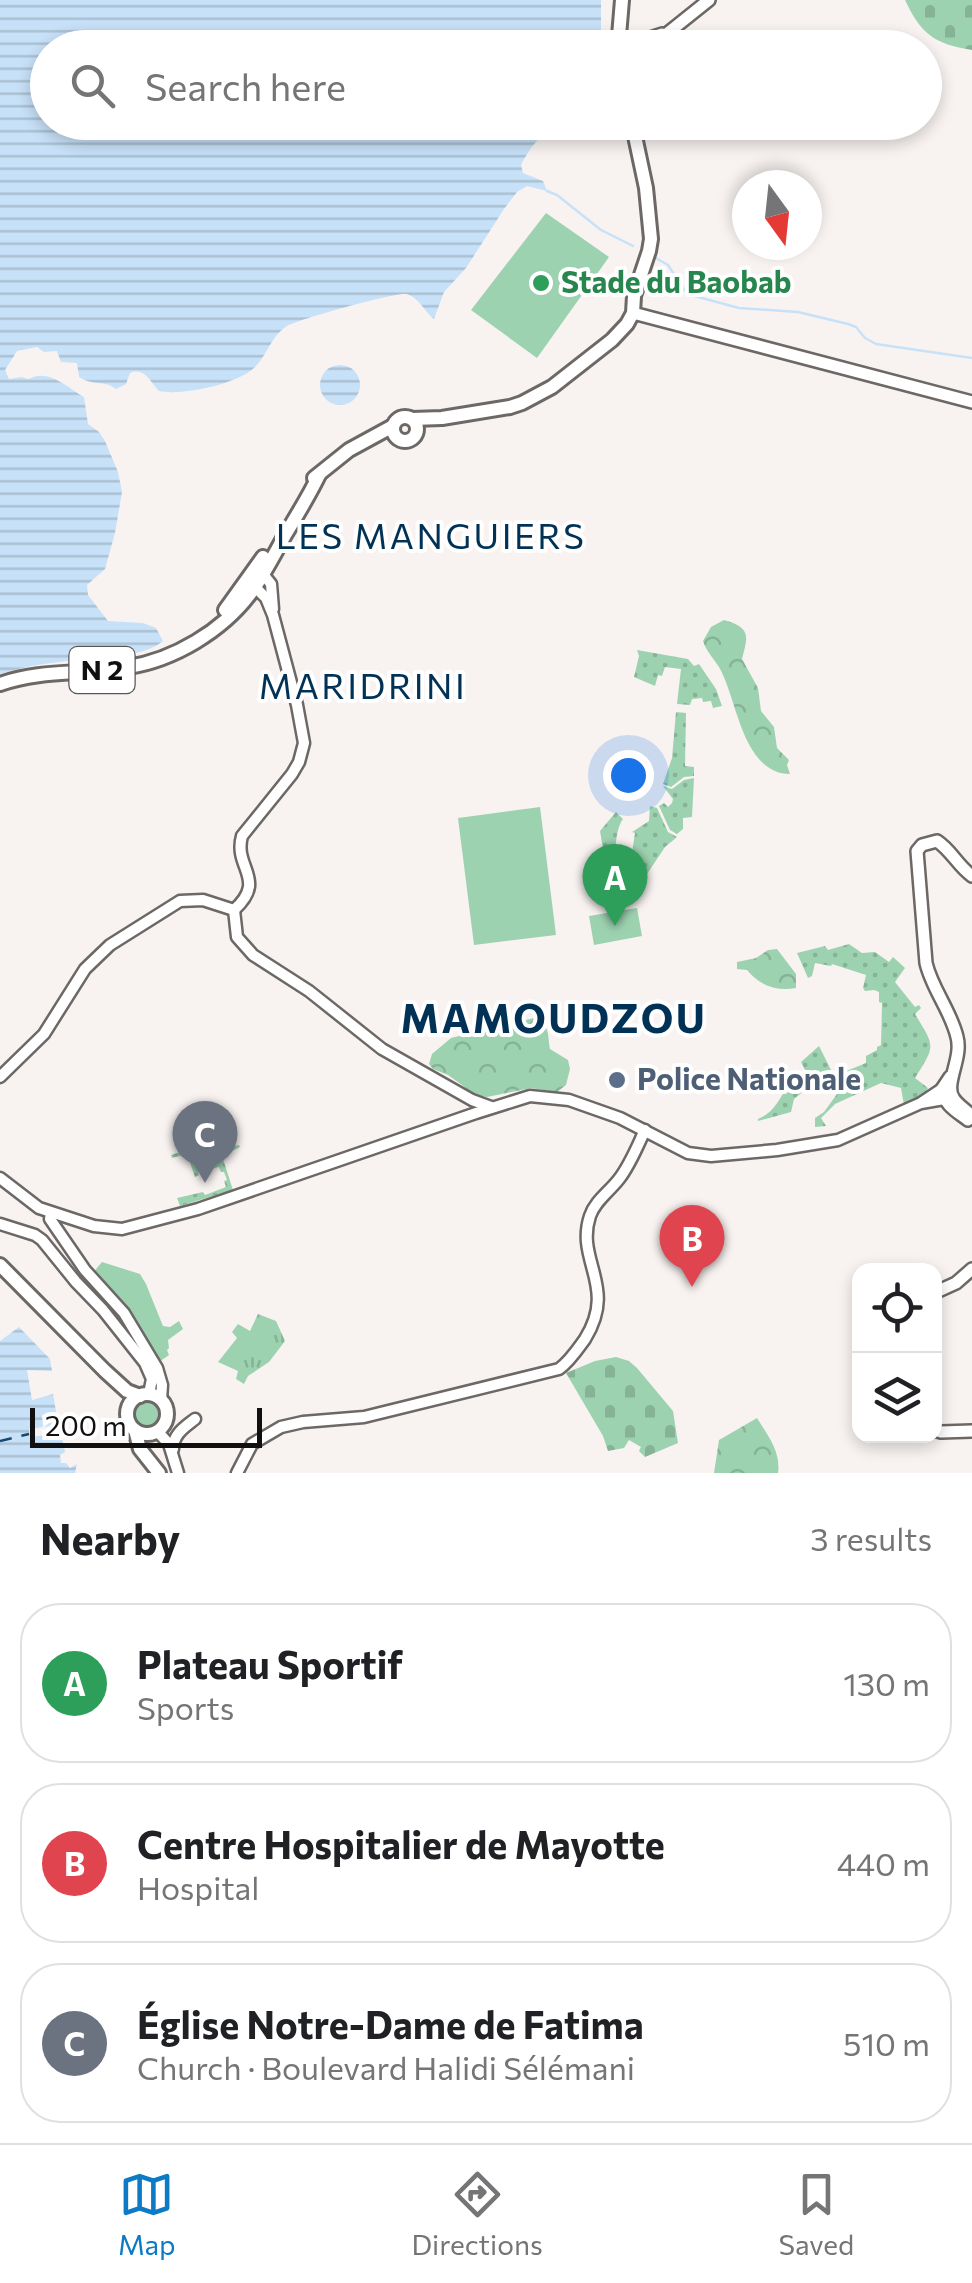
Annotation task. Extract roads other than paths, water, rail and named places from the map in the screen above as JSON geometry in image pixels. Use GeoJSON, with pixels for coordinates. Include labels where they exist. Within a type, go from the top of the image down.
{"type":"FeatureCollection","features":[{"type":"Feature","properties":{"kind":"main road"},"geometry":{"type":"LineString","coordinates":[[619,30],[622,0]]}},
{"type":"Feature","properties":{"kind":"main road"},"geometry":{"type":"LineString","coordinates":[[670,30],[709,0]]}},
{"type":"Feature","properties":{"kind":"main road"},"geometry":{"type":"LineString","coordinates":[[414,426],[413,437],[407,440],[395,432],[401,418],[414,426],[522,403],[552,387],[628,324],[651,239],[636,140]]}},
{"type":"Feature","properties":{"kind":"main road"},"geometry":{"type":"LineString","coordinates":[[633,313],[972,402]]}},
{"type":"Feature","properties":{"kind":"main road","name":"N 2"},"geometry":{"type":"LineString","coordinates":[[0,684],[38,674],[141,665],[200,638],[231,614],[254,587],[254,579],[286,515],[306,485],[348,450],[395,432]]}},
{"type":"Feature","properties":{"kind":"main road","name":"N 2"},"geometry":{"type":"LineString","coordinates":[[200,638],[258,572],[319,475]]}},
{"type":"Feature","properties":{"kind":"main road"},"geometry":{"type":"LineString","coordinates":[[972,876],[958,865],[945,846],[936,842],[922,845],[916,852],[929,977],[958,1040],[958,1060],[946,1094],[972,1119]]}},
{"type":"Feature","properties":{"kind":"main road"},"geometry":{"type":"LineString","coordinates":[[0,1265],[105,1371],[128,1391],[150,1397],[167,1412],[140,1449],[159,1473]]}},
{"type":"Feature","properties":{"kind":"main road"},"geometry":{"type":"LineString","coordinates":[[942,1290],[956,1284],[972,1269]]}},
{"type":"Feature","properties":{"kind":"main road"},"geometry":{"type":"LineString","coordinates":[[105,1371],[121,1391],[128,1420],[151,1430]]}},
{"type":"Feature","properties":{"kind":"main road"},"geometry":{"type":"LineString","coordinates":[[128,1409],[132,1401],[150,1397]]}},
{"type":"Feature","properties":{"kind":"main road"},"geometry":{"type":"LineString","coordinates":[[942,1432],[972,1431]]}},
{"type":"Feature","properties":{"kind":"street"},"geometry":{"type":"LineString","coordinates":[[234,910],[250,892],[240,844],[242,836],[292,774],[304,744],[274,615],[271,584],[258,572]]}},
{"type":"Feature","properties":{"kind":"street"},"geometry":{"type":"LineString","coordinates":[[254,587],[266,598],[274,615]]}},
{"type":"Feature","properties":{"kind":"street"},"geometry":{"type":"LineString","coordinates":[[0,1076],[50,1026],[85,969],[101,952],[140,924],[175,902],[188,899],[234,910]]}},
{"type":"Feature","properties":{"kind":"street"},"geometry":{"type":"LineString","coordinates":[[234,910],[238,937],[252,955],[310,991],[374,1042],[492,1108]]}},
{"type":"Feature","properties":{"kind":"street"},"geometry":{"type":"LineString","coordinates":[[1,1180],[38,1208],[122,1229],[173,1217],[302,1175],[530,1096],[569,1100],[598,1109],[699,1156],[838,1140],[946,1094]]}},
{"type":"Feature","properties":{"kind":"street"},"geometry":{"type":"LineString","coordinates":[[472,1100],[476,1113]]}},
{"type":"Feature","properties":{"kind":"street"},"geometry":{"type":"LineString","coordinates":[[237,1473],[252,1444],[281,1427],[364,1417],[566,1365],[591,1328],[598,1308],[598,1288],[588,1244],[590,1214],[628,1166],[644,1130]]}},
{"type":"Feature","properties":{"kind":"street"},"geometry":{"type":"LineString","coordinates":[[51,1213],[50,1219],[85,1270],[118,1305],[152,1358],[160,1375],[150,1397]]}},
{"type":"Feature","properties":{"kind":"street"},"geometry":{"type":"LineString","coordinates":[[0,1224],[42,1240],[109,1317],[145,1364],[152,1379],[150,1397]]}},
{"type":"Feature","properties":{"kind":"street"},"geometry":{"type":"LineString","coordinates":[[178,1473],[174,1449],[181,1430],[195,1419]]}},
{"type":"Feature","properties":{"kind":"street"},"geometry":{"type":"LineString","coordinates":[[151,1430],[174,1449]]}},
{"type":"Feature","properties":{"kind":"water"},"geometry":{"type":"Polygon","coordinates":[[[0,0],[601,0],[601,30],[30,30],[30,140],[538,140],[521,165],[523,173],[543,181],[547,191],[527,186],[517,192],[466,268],[444,292],[434,319],[405,294],[326,313],[287,326],[254,368],[223,384],[181,392],[159,391],[147,376],[135,372],[116,389],[79,377],[77,363],[61,362],[57,351],[44,352],[37,347],[17,351],[5,370],[9,379],[50,377],[84,397],[88,424],[105,441],[118,472],[122,492],[115,533],[105,569],[87,585],[88,595],[108,621],[143,623],[156,628],[163,641],[137,653],[43,664],[0,674],[0,0]]]}},
{"type":"Feature","properties":{"kind":"water"},"geometry":{"type":"Polygon","coordinates":[[[340,365],[354,371],[360,385],[354,399],[340,405],[326,399],[320,385],[326,371],[340,365]]]}},
{"type":"Feature","properties":{"kind":"water"},"geometry":{"type":"Polygon","coordinates":[[[19,1327],[50,1359],[52,1371],[27,1370],[32,1400],[53,1394],[58,1423],[29,1429],[30,1437],[61,1433],[65,1452],[60,1455],[61,1463],[70,1468],[77,1464],[75,1473],[0,1473],[0,1341],[19,1327]]]}},
{"type":"Feature","properties":{"kind":"waterway"},"geometry":{"type":"LineString","coordinates":[[547,191],[601,230],[633,246]]}},
{"type":"Feature","properties":{"kind":"waterway"},"geometry":{"type":"LineString","coordinates":[[654,257],[668,265],[687,294],[739,308],[798,312],[848,324],[876,344],[972,358]]}},
{"type":"Feature","properties":{"kind":"place","name":"Stade du Baobab"},"geometry":{"type":"Point","coordinates":[541,283]}},
{"type":"Feature","properties":{"kind":"place","name":"Plateau Sportif"},"geometry":{"type":"Point","coordinates":[615,926]}},
{"type":"Feature","properties":{"kind":"place","name":"Police Nationale"},"geometry":{"type":"Point","coordinates":[617,1080]}},
{"type":"Feature","properties":{"kind":"place","name":"Église Notre-Dame de Fatima"},"geometry":{"type":"Point","coordinates":[205,1183]}},
{"type":"Feature","properties":{"kind":"place","name":"Centre Hospitalier de Mayotte"},"geometry":{"type":"Point","coordinates":[692,1287]}},
{"type":"Feature","properties":{"kind":"district","name":"LES MANGUIERS"},"geometry":{"type":"Point","coordinates":[431,537]}},
{"type":"Feature","properties":{"kind":"district","name":"MARIDRINI"},"geometry":{"type":"Point","coordinates":[363,687]}},
{"type":"Feature","properties":{"kind":"district","name":"MAMOUDZOU"},"geometry":{"type":"Point","coordinates":[554,1019]}}]}
